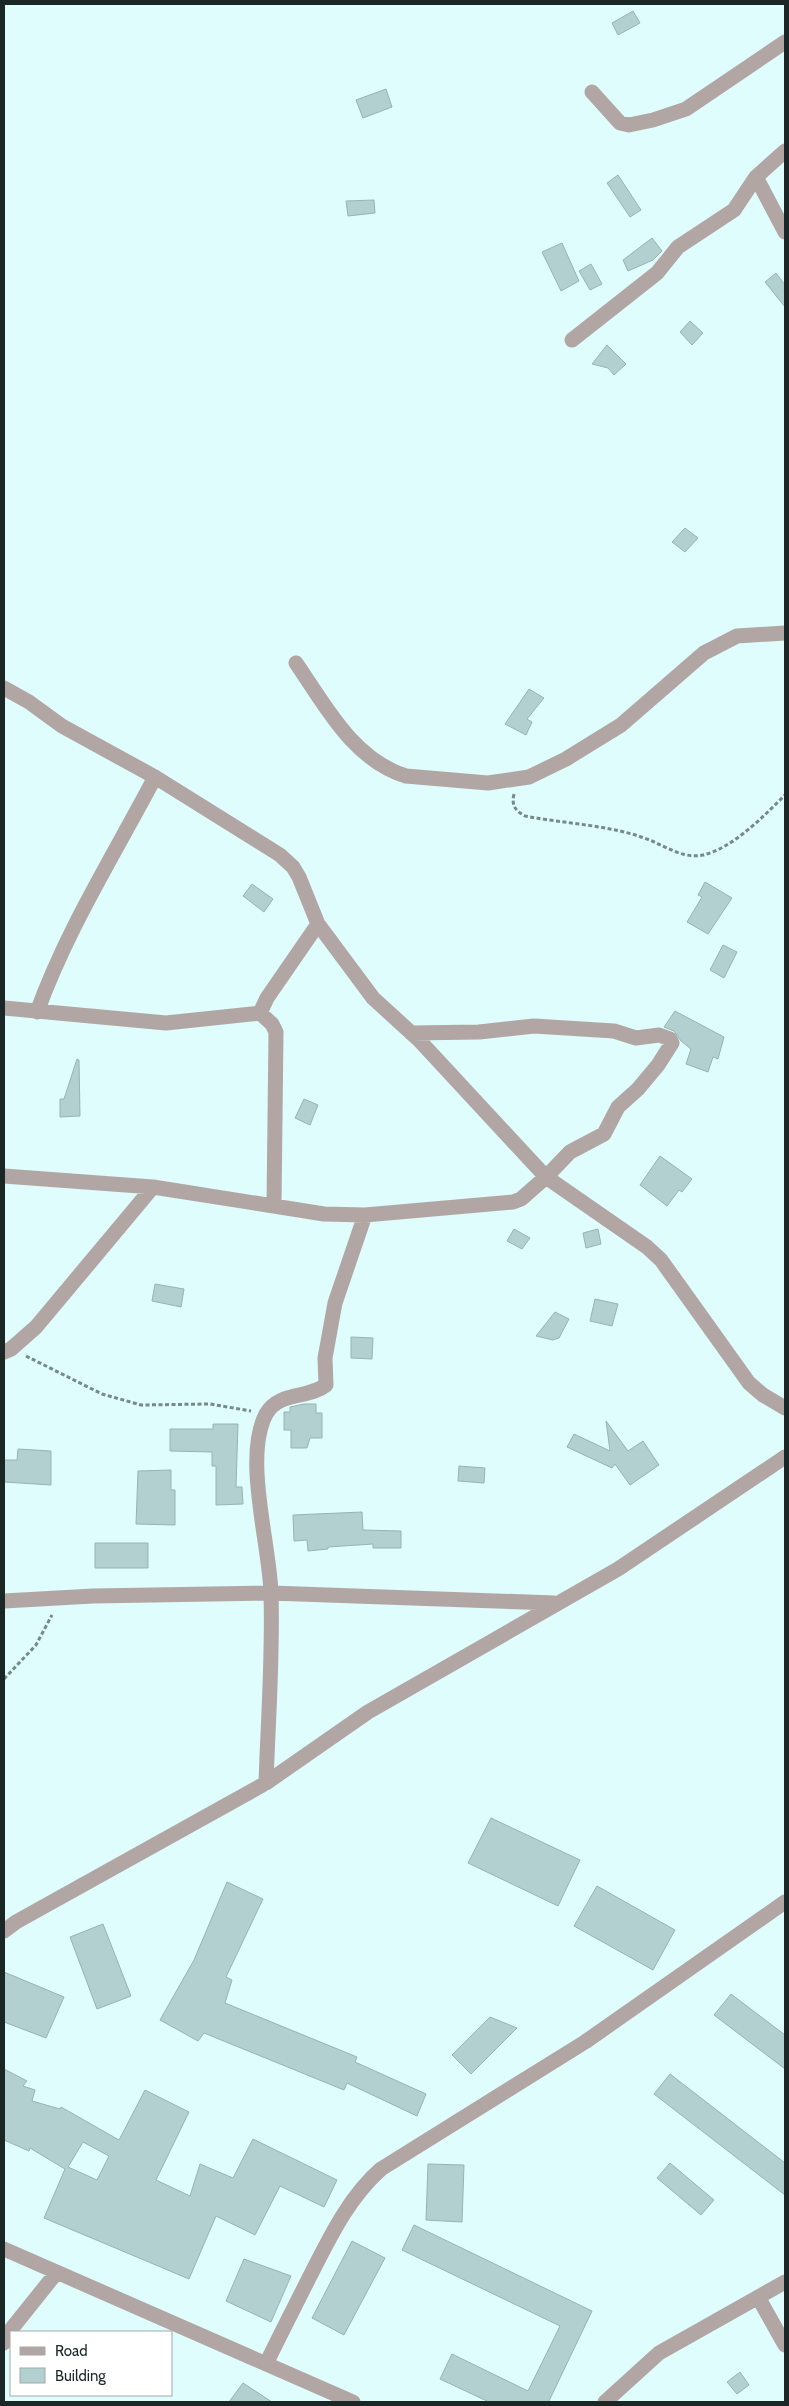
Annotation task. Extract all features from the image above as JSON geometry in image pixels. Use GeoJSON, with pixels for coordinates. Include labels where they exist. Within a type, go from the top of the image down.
{"type":"FeatureCollection","features":[{"type":"Feature","properties":{"kind":"street"},"geometry":{"type":"LineString","coordinates":[[592,92],[620,123],[629,125],[653,120],[686,109],[785,42]]}},
{"type":"Feature","properties":{"kind":"street"},"geometry":{"type":"LineString","coordinates":[[572,340],[657,273],[678,247],[734,210],[756,177],[785,151]]}},
{"type":"Feature","properties":{"kind":"street"},"geometry":{"type":"LineString","coordinates":[[756,177],[785,232]]}},
{"type":"Feature","properties":{"kind":"street"},"geometry":{"type":"LineString","coordinates":[[296,662],[342,731],[369,755],[393,772],[406,776],[488,783],[529,777],[566,759],[621,725],[704,654],[737,636],[785,633]]}},
{"type":"Feature","properties":{"kind":"street"},"geometry":{"type":"LineString","coordinates":[[4,688],[29,702],[62,726],[155,777],[280,855],[293,867],[318,924],[373,998],[411,1033],[546,1177],[647,1247],[661,1260],[749,1383],[763,1395],[785,1408]]}},
{"type":"Feature","properties":{"kind":"street"},"geometry":{"type":"LineString","coordinates":[[37,1012],[48,981],[82,909],[155,777]]}},
{"type":"Feature","properties":{"kind":"street"},"geometry":{"type":"LineString","coordinates":[[260,1013],[267,998],[318,924]]}},
{"type":"Feature","properties":{"kind":"street"},"geometry":{"type":"LineString","coordinates":[[4,1008],[166,1023],[260,1013],[272,1024],[276,1032],[274,1205]]}},
{"type":"Feature","properties":{"kind":"street"},"geometry":{"type":"LineString","coordinates":[[4,1176],[153,1187],[324,1214],[365,1215],[513,1202],[521,1199],[570,1152],[604,1134],[618,1107],[631,1097],[658,1065],[671,1044],[670,1039],[659,1035],[636,1038],[614,1031],[534,1026],[479,1032],[411,1033]]}},
{"type":"Feature","properties":{"kind":"street"},"geometry":{"type":"LineString","coordinates":[[7,1350],[36,1327],[153,1187]]}},
{"type":"Feature","properties":{"kind":"street"},"geometry":{"type":"LineString","coordinates":[[266,1784],[272,1593],[258,1473],[260,1433],[267,1413],[278,1402],[326,1385],[325,1358],[335,1303],[365,1215]]}},
{"type":"Feature","properties":{"kind":"street"},"geometry":{"type":"LineString","coordinates":[[4,1931],[16,1922],[266,1784],[368,1712],[555,1603],[618,1569],[785,1457]]}},
{"type":"Feature","properties":{"kind":"street"},"geometry":{"type":"LineString","coordinates":[[4,1601],[58,1597],[272,1593],[555,1603]]}},
{"type":"Feature","properties":{"kind":"street"},"geometry":{"type":"LineString","coordinates":[[266,2364],[321,2253],[352,2200],[366,2182],[381,2169],[585,2042],[785,1902]]}},
{"type":"Feature","properties":{"kind":"street"},"geometry":{"type":"LineString","coordinates":[[4,2249],[353,2402]]}},
{"type":"Feature","properties":{"kind":"street"},"geometry":{"type":"LineString","coordinates":[[4,2342],[9,2332],[57,2272]]}},
{"type":"Feature","properties":{"kind":"street"},"geometry":{"type":"LineString","coordinates":[[605,2402],[659,2353],[785,2282]]}},
{"type":"Feature","properties":{"kind":"street"},"geometry":{"type":"LineString","coordinates":[[758,2297],[785,2345]]}},
{"type":"Feature","properties":{"kind":"path"},"geometry":{"type":"LineString","coordinates":[[520,779],[512,804],[525,816],[609,830],[650,840],[682,854],[695,856],[714,851],[752,828],[785,795]]}},
{"type":"Feature","properties":{"kind":"path"},"geometry":{"type":"LineString","coordinates":[[7,1350],[102,1394],[141,1405],[210,1404],[267,1413]]}},
{"type":"Feature","properties":{"kind":"path"},"geometry":{"type":"LineString","coordinates":[[4,1679],[36,1645],[49,1622],[58,1597]]}},
{"type":"Feature","properties":{"kind":"building"},"geometry":{"type":"Polygon","coordinates":[[[633,11],[640,23],[618,35],[612,23],[633,11]]]}},
{"type":"Feature","properties":{"kind":"building"},"geometry":{"type":"Polygon","coordinates":[[[386,89],[392,107],[363,118],[356,100],[386,89]]]}},
{"type":"Feature","properties":{"kind":"building"},"geometry":{"type":"Polygon","coordinates":[[[618,175],[641,210],[630,217],[607,183],[618,175]]]}},
{"type":"Feature","properties":{"kind":"building"},"geometry":{"type":"Polygon","coordinates":[[[374,200],[375,213],[348,216],[346,201],[374,200]]]}},
{"type":"Feature","properties":{"kind":"building"},"geometry":{"type":"Polygon","coordinates":[[[652,238],[662,251],[653,260],[628,271],[623,260],[652,238]]]}},
{"type":"Feature","properties":{"kind":"building"},"geometry":{"type":"Polygon","coordinates":[[[562,243],[579,281],[561,291],[542,252],[562,243]]]}},
{"type":"Feature","properties":{"kind":"building"},"geometry":{"type":"Polygon","coordinates":[[[591,264],[602,284],[590,290],[579,271],[591,264]]]}},
{"type":"Feature","properties":{"kind":"building"},"geometry":{"type":"Polygon","coordinates":[[[776,273],[785,285],[785,307],[765,282],[776,273]]]}},
{"type":"Feature","properties":{"kind":"building"},"geometry":{"type":"Polygon","coordinates":[[[690,321],[703,333],[692,345],[680,332],[690,321]]]}},
{"type":"Feature","properties":{"kind":"building"},"geometry":{"type":"Polygon","coordinates":[[[607,345],[626,364],[614,375],[608,368],[592,364],[607,345]]]}},
{"type":"Feature","properties":{"kind":"building"},"geometry":{"type":"Polygon","coordinates":[[[685,528],[698,538],[685,552],[672,542],[685,528]]]}},
{"type":"Feature","properties":{"kind":"building"},"geometry":{"type":"Polygon","coordinates":[[[529,689],[544,698],[527,719],[532,722],[526,735],[505,724],[529,689]]]}},
{"type":"Feature","properties":{"kind":"building"},"geometry":{"type":"Polygon","coordinates":[[[705,882],[732,898],[708,934],[687,922],[702,897],[698,895],[705,882]]]}},
{"type":"Feature","properties":{"kind":"building"},"geometry":{"type":"Polygon","coordinates":[[[252,884],[273,899],[264,912],[243,896],[252,884]]]}},
{"type":"Feature","properties":{"kind":"building"},"geometry":{"type":"Polygon","coordinates":[[[723,945],[737,952],[724,978],[710,970],[723,945]]]}},
{"type":"Feature","properties":{"kind":"building"},"geometry":{"type":"Polygon","coordinates":[[[675,1011],[724,1037],[718,1059],[713,1057],[708,1072],[686,1064],[691,1049],[681,1041],[674,1031],[664,1027],[675,1011]]]}},
{"type":"Feature","properties":{"kind":"building"},"geometry":{"type":"Polygon","coordinates":[[[77,1059],[79,1060],[80,1116],[60,1117],[60,1099],[64,1099],[77,1059]]]}},
{"type":"Feature","properties":{"kind":"building"},"geometry":{"type":"Polygon","coordinates":[[[304,1099],[318,1105],[310,1125],[295,1118],[304,1099]]]}},
{"type":"Feature","properties":{"kind":"building"},"geometry":{"type":"Polygon","coordinates":[[[660,1156],[692,1179],[682,1192],[679,1190],[667,1206],[640,1185],[660,1156]]]}},
{"type":"Feature","properties":{"kind":"building"},"geometry":{"type":"Polygon","coordinates":[[[514,1229],[530,1238],[522,1249],[507,1241],[514,1229]]]}},
{"type":"Feature","properties":{"kind":"building"},"geometry":{"type":"Polygon","coordinates":[[[598,1229],[601,1244],[586,1248],[583,1233],[598,1229]]]}},
{"type":"Feature","properties":{"kind":"building"},"geometry":{"type":"Polygon","coordinates":[[[155,1284],[184,1289],[181,1307],[152,1301],[155,1284]]]}},
{"type":"Feature","properties":{"kind":"building"},"geometry":{"type":"Polygon","coordinates":[[[595,1299],[618,1304],[612,1326],[590,1321],[595,1299]]]}},
{"type":"Feature","properties":{"kind":"building"},"geometry":{"type":"Polygon","coordinates":[[[555,1312],[569,1319],[559,1338],[553,1340],[536,1336],[555,1312]]]}},
{"type":"Feature","properties":{"kind":"building"},"geometry":{"type":"Polygon","coordinates":[[[351,1337],[373,1338],[372,1359],[351,1358],[351,1337]]]}},
{"type":"Feature","properties":{"kind":"building"},"geometry":{"type":"Polygon","coordinates":[[[316,1404],[316,1413],[322,1413],[322,1438],[310,1438],[307,1448],[291,1448],[291,1430],[284,1430],[284,1412],[290,1412],[290,1407],[316,1404]]]}},
{"type":"Feature","properties":{"kind":"building"},"geometry":{"type":"Polygon","coordinates":[[[606,1421],[628,1451],[643,1441],[659,1465],[630,1485],[615,1464],[612,1468],[567,1447],[574,1434],[610,1451],[606,1421]]]}},
{"type":"Feature","properties":{"kind":"building"},"geometry":{"type":"Polygon","coordinates":[[[213,1424],[238,1424],[236,1487],[242,1487],[243,1504],[216,1505],[216,1466],[212,1466],[212,1452],[170,1451],[170,1429],[213,1429],[213,1424]]]}},
{"type":"Feature","properties":{"kind":"building"},"geometry":{"type":"Polygon","coordinates":[[[18,1449],[51,1451],[51,1485],[4,1482],[4,1460],[17,1460],[18,1449]]]}},
{"type":"Feature","properties":{"kind":"building"},"geometry":{"type":"Polygon","coordinates":[[[459,1466],[485,1468],[484,1483],[458,1481],[459,1466]]]}},
{"type":"Feature","properties":{"kind":"building"},"geometry":{"type":"Polygon","coordinates":[[[171,1470],[171,1490],[175,1490],[175,1525],[136,1524],[138,1471],[171,1470]]]}},
{"type":"Feature","properties":{"kind":"building"},"geometry":{"type":"Polygon","coordinates":[[[362,1512],[363,1530],[401,1531],[401,1548],[373,1548],[373,1544],[328,1547],[328,1549],[308,1551],[307,1540],[294,1541],[293,1515],[362,1512]]]}},
{"type":"Feature","properties":{"kind":"building"},"geometry":{"type":"Polygon","coordinates":[[[95,1543],[148,1543],[148,1568],[95,1568],[95,1543]]]}},
{"type":"Feature","properties":{"kind":"building"},"geometry":{"type":"Polygon","coordinates":[[[491,1818],[580,1860],[558,1906],[468,1863],[491,1818]]]}},
{"type":"Feature","properties":{"kind":"building"},"geometry":{"type":"Polygon","coordinates":[[[227,1882],[263,1899],[226,1977],[232,1980],[225,2003],[357,2057],[355,2062],[426,2094],[417,2116],[347,2083],[344,2090],[204,2033],[198,2041],[160,2020],[194,1960],[227,1882]]]}},
{"type":"Feature","properties":{"kind":"building"},"geometry":{"type":"Polygon","coordinates":[[[597,1886],[675,1930],[653,1970],[574,1926],[597,1886]]]}},
{"type":"Feature","properties":{"kind":"building"},"geometry":{"type":"Polygon","coordinates":[[[103,1924],[131,1996],[97,2009],[70,1937],[103,1924]]]}},
{"type":"Feature","properties":{"kind":"building"},"geometry":{"type":"Polygon","coordinates":[[[4,1972],[64,1997],[46,2038],[4,2022],[4,1972]]]}},
{"type":"Feature","properties":{"kind":"building"},"geometry":{"type":"Polygon","coordinates":[[[731,1994],[785,2035],[785,2069],[714,2015],[731,1994]]]}},
{"type":"Feature","properties":{"kind":"building"},"geometry":{"type":"Polygon","coordinates":[[[490,2017],[517,2028],[471,2074],[452,2055],[490,2017]]]}},
{"type":"Feature","properties":{"kind":"building"},"geometry":{"type":"Polygon","coordinates":[[[4,2069],[27,2081],[23,2086],[35,2090],[32,2101],[60,2109],[61,2107],[119,2140],[145,2090],[189,2112],[156,2180],[190,2196],[200,2164],[233,2178],[253,2139],[337,2180],[324,2207],[280,2186],[255,2235],[216,2216],[189,2279],[44,2218],[65,2169],[30,2148],[29,2151],[4,2140],[4,2069]],[[83,2142],[68,2167],[97,2180],[109,2156],[83,2142]]]}},
{"type":"Feature","properties":{"kind":"building"},"geometry":{"type":"Polygon","coordinates":[[[670,2074],[785,2163],[785,2195],[654,2094],[670,2074]]]}},
{"type":"Feature","properties":{"kind":"building"},"geometry":{"type":"Polygon","coordinates":[[[670,2163],[714,2200],[701,2215],[657,2178],[670,2163]]]}},
{"type":"Feature","properties":{"kind":"building"},"geometry":{"type":"Polygon","coordinates":[[[428,2164],[464,2165],[462,2222],[426,2220],[428,2164]]]}},
{"type":"Feature","properties":{"kind":"building"},"geometry":{"type":"Polygon","coordinates":[[[414,2225],[592,2311],[549,2401],[552,2402],[489,2402],[440,2379],[452,2354],[528,2391],[560,2326],[402,2250],[414,2225]]]}},
{"type":"Feature","properties":{"kind":"building"},"geometry":{"type":"Polygon","coordinates":[[[352,2241],[385,2258],[344,2335],[312,2318],[352,2241]]]}},
{"type":"Feature","properties":{"kind":"building"},"geometry":{"type":"Polygon","coordinates":[[[244,2259],[291,2276],[271,2322],[226,2301],[244,2259]]]}},
{"type":"Feature","properties":{"kind":"building"},"geometry":{"type":"Polygon","coordinates":[[[740,2372],[749,2385],[737,2394],[727,2382],[740,2372]]]}},
{"type":"Feature","properties":{"kind":"building"},"geometry":{"type":"Polygon","coordinates":[[[243,2383],[272,2402],[229,2402],[243,2383]]]}}]}
